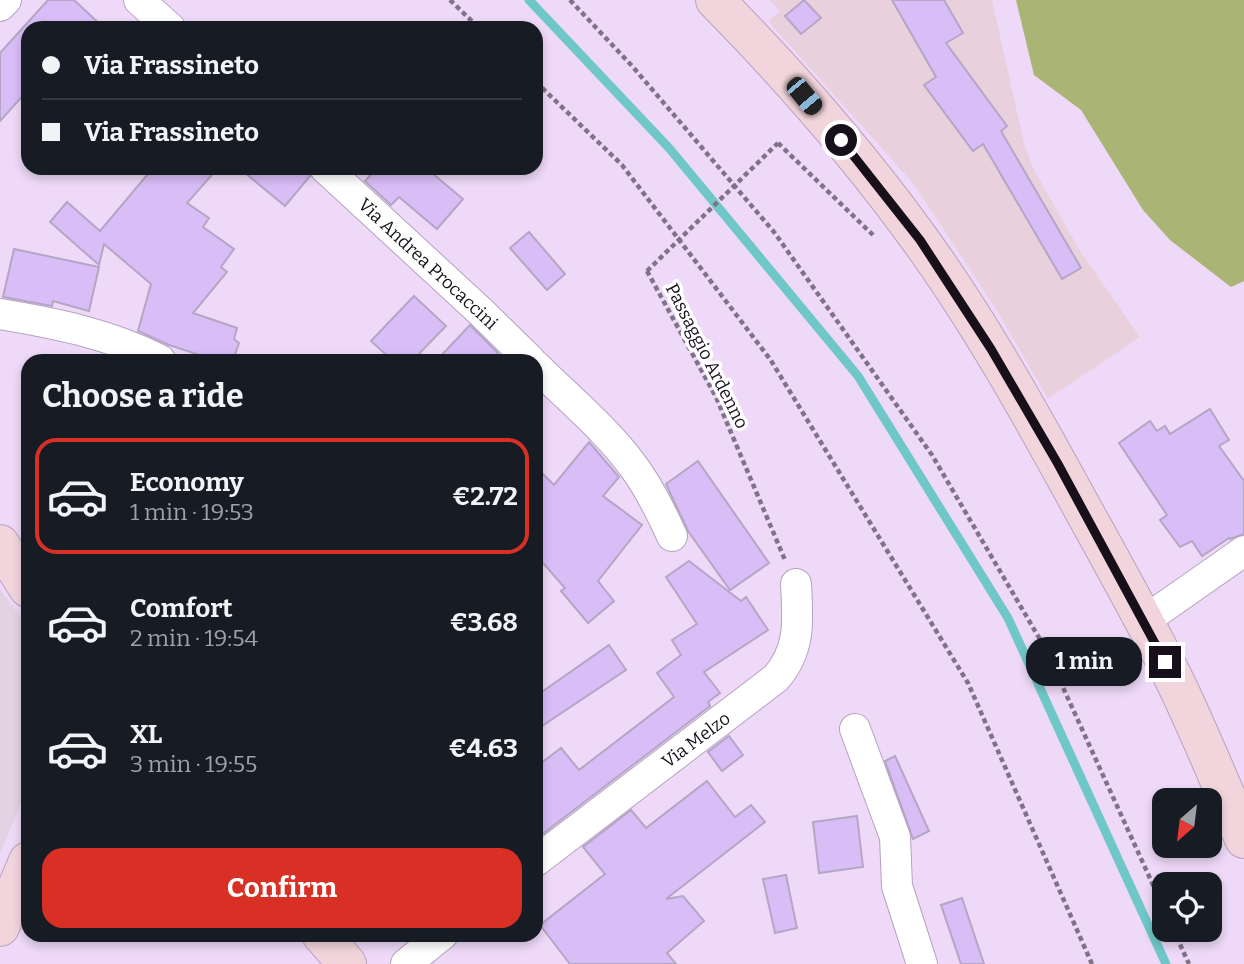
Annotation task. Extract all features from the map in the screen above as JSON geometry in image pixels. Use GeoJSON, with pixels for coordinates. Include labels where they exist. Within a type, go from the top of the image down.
{"type":"FeatureCollection","features":[{"type":"Feature","properties":{"kind":"street"},"geometry":{"type":"LineString","coordinates":[[0,6],[6,0]]}},
{"type":"Feature","properties":{"kind":"street"},"geometry":{"type":"LineString","coordinates":[[139,0],[162,21]]}},
{"type":"Feature","properties":{"kind":"street"},"geometry":{"type":"LineString","coordinates":[[715,0],[841,140],[930,254],[1021,400],[1144,621],[1239,814]]}},
{"type":"Feature","properties":{"kind":"street","name":"Via Andrea Procaccini"},"geometry":{"type":"LineString","coordinates":[[333,175],[524,354]]}},
{"type":"Feature","properties":{"kind":"street"},"geometry":{"type":"LineString","coordinates":[[0,314],[94,333],[147,354]]}},
{"type":"Feature","properties":{"kind":"street"},"geometry":{"type":"LineString","coordinates":[[543,373],[633,465],[651,493],[672,536]]}},
{"type":"Feature","properties":{"kind":"street"},"geometry":{"type":"LineString","coordinates":[[0,544],[21,577]]}},
{"type":"Feature","properties":{"kind":"street"},"geometry":{"type":"LineString","coordinates":[[1144,621],[1244,551]]}},
{"type":"Feature","properties":{"kind":"street","name":"Via Melzo"},"geometry":{"type":"LineString","coordinates":[[543,856],[776,678],[790,660],[797,636],[796,584]]}},
{"type":"Feature","properties":{"kind":"street"},"geometry":{"type":"LineString","coordinates":[[855,729],[892,827],[897,846],[897,886],[922,964]]}},
{"type":"Feature","properties":{"kind":"street"},"geometry":{"type":"LineString","coordinates":[[0,927],[21,878]]}},
{"type":"Feature","properties":{"kind":"street"},"geometry":{"type":"LineString","coordinates":[[328,942],[346,964]]}},
{"type":"Feature","properties":{"kind":"street"},"geometry":{"type":"LineString","coordinates":[[406,964],[433,942]]}},
{"type":"Feature","properties":{"kind":"path"},"geometry":{"type":"LineString","coordinates":[[450,0],[472,21]]}},
{"type":"Feature","properties":{"kind":"path"},"geometry":{"type":"LineString","coordinates":[[570,0],[633,67],[774,232],[932,455],[1045,648],[1152,883]]}},
{"type":"Feature","properties":{"kind":"path"},"geometry":{"type":"LineString","coordinates":[[543,89],[622,165],[770,359],[968,683],[1092,964]]}},
{"type":"Feature","properties":{"kind":"path","name":"Passaggio Ardenno"},"geometry":{"type":"LineString","coordinates":[[778,143],[647,271],[716,397],[796,584]]}},
{"type":"Feature","properties":{"kind":"path"},"geometry":{"type":"LineString","coordinates":[[1179,942],[1189,964]]}},
{"type":"Feature","properties":{"kind":"shaded area"},"geometry":{"type":"Polygon","coordinates":[[[769,0],[992,0],[1024,143],[1033,168],[1080,251],[1140,337],[1048,399],[998,312],[913,183],[768,21],[780,11],[769,0]]]}},
{"type":"Feature","properties":{"kind":"shaded area"},"geometry":{"type":"Polygon","coordinates":[[[0,589],[21,618],[21,804],[0,853],[0,589]]]}},
{"type":"Feature","properties":{"kind":"green space"},"geometry":{"type":"Polygon","coordinates":[[[1016,0],[1244,0],[1244,281],[1231,287],[1170,240],[1143,210],[1081,110],[1034,75],[1016,0]]]}},
{"type":"Feature","properties":{"kind":"building"},"geometry":{"type":"Polygon","coordinates":[[[48,0],[74,0],[96,21],[29,21],[48,0]]]}},
{"type":"Feature","properties":{"kind":"building"},"geometry":{"type":"Polygon","coordinates":[[[804,0],[821,18],[801,34],[785,16],[804,0]]]}},
{"type":"Feature","properties":{"kind":"building"},"geometry":{"type":"Polygon","coordinates":[[[892,0],[944,0],[963,33],[946,43],[1007,126],[1001,131],[1081,268],[1062,279],[983,144],[973,151],[924,85],[936,77],[892,0]]]}},
{"type":"Feature","properties":{"kind":"building"},"geometry":{"type":"Polygon","coordinates":[[[21,30],[21,98],[0,121],[0,53],[21,30]]]}},
{"type":"Feature","properties":{"kind":"building"},"geometry":{"type":"Polygon","coordinates":[[[147,175],[212,175],[187,203],[209,218],[203,227],[234,249],[221,267],[227,272],[193,313],[237,328],[234,339],[239,343],[235,354],[197,354],[138,331],[151,284],[104,244],[99,265],[50,222],[67,202],[100,231],[147,175]]]}},
{"type":"Feature","properties":{"kind":"building"},"geometry":{"type":"Polygon","coordinates":[[[247,175],[310,175],[285,206],[247,175]]]}},
{"type":"Feature","properties":{"kind":"building"},"geometry":{"type":"Polygon","coordinates":[[[371,175],[434,175],[463,199],[437,229],[399,197],[391,205],[365,181],[371,175]]]}},
{"type":"Feature","properties":{"kind":"building"},"geometry":{"type":"Polygon","coordinates":[[[529,232],[565,274],[547,290],[510,248],[529,232]]]}},
{"type":"Feature","properties":{"kind":"building"},"geometry":{"type":"Polygon","coordinates":[[[14,249],[99,267],[89,311],[53,301],[52,306],[3,297],[14,249]]]}},
{"type":"Feature","properties":{"kind":"building"},"geometry":{"type":"Polygon","coordinates":[[[414,296],[446,326],[419,354],[385,354],[371,341],[414,296]]]}},
{"type":"Feature","properties":{"kind":"building"},"geometry":{"type":"Polygon","coordinates":[[[470,325],[498,353],[497,354],[443,354],[470,325]]]}},
{"type":"Feature","properties":{"kind":"building"},"geometry":{"type":"Polygon","coordinates":[[[1210,409],[1229,440],[1219,446],[1244,481],[1244,534],[1229,538],[1202,556],[1192,541],[1180,547],[1160,520],[1167,515],[1119,443],[1150,421],[1157,431],[1165,426],[1170,434],[1210,409]]]}},
{"type":"Feature","properties":{"kind":"building"},"geometry":{"type":"Polygon","coordinates":[[[589,442],[619,477],[603,496],[642,525],[598,581],[614,601],[588,623],[561,591],[565,588],[543,563],[543,474],[554,485],[589,442]]]}},
{"type":"Feature","properties":{"kind":"building"},"geometry":{"type":"Polygon","coordinates":[[[698,461],[769,563],[730,590],[688,531],[666,484],[698,461]]]}},
{"type":"Feature","properties":{"kind":"building"},"geometry":{"type":"Polygon","coordinates":[[[689,561],[741,601],[746,597],[768,630],[704,672],[720,693],[708,702],[710,706],[543,834],[543,762],[561,748],[579,770],[674,697],[657,673],[681,655],[672,640],[697,624],[666,577],[689,561]]]}},
{"type":"Feature","properties":{"kind":"building"},"geometry":{"type":"Polygon","coordinates":[[[609,645],[626,670],[543,725],[543,691],[609,645]]]}},
{"type":"Feature","properties":{"kind":"building"},"geometry":{"type":"Polygon","coordinates":[[[729,736],[743,755],[722,771],[708,752],[729,736]]]}},
{"type":"Feature","properties":{"kind":"building"},"geometry":{"type":"Polygon","coordinates":[[[895,756],[929,831],[913,839],[885,761],[895,756]]]}},
{"type":"Feature","properties":{"kind":"building"},"geometry":{"type":"Polygon","coordinates":[[[707,781],[735,817],[751,805],[765,822],[666,899],[683,896],[704,921],[667,953],[676,964],[570,964],[543,929],[543,923],[605,874],[583,847],[631,810],[646,828],[707,781]]]}},
{"type":"Feature","properties":{"kind":"building"},"geometry":{"type":"Polygon","coordinates":[[[857,816],[863,867],[819,873],[813,822],[857,816]]]}},
{"type":"Feature","properties":{"kind":"building"},"geometry":{"type":"Polygon","coordinates":[[[786,875],[797,928],[775,933],[763,879],[786,875]]]}},
{"type":"Feature","properties":{"kind":"building"},"geometry":{"type":"Polygon","coordinates":[[[962,898],[984,964],[961,964],[941,905],[962,898]]]}},
{"type":"Feature","properties":{"kind":"waterway"},"geometry":{"type":"LineString","coordinates":[[529,0],[669,148],[858,376],[1008,618],[1166,964]]}},
{"type":"Feature","properties":{"kind":"route"},"geometry":{"type":"LineString","coordinates":[[841,140],[920,240],[991,349],[1058,464],[1165,662]]}}]}
